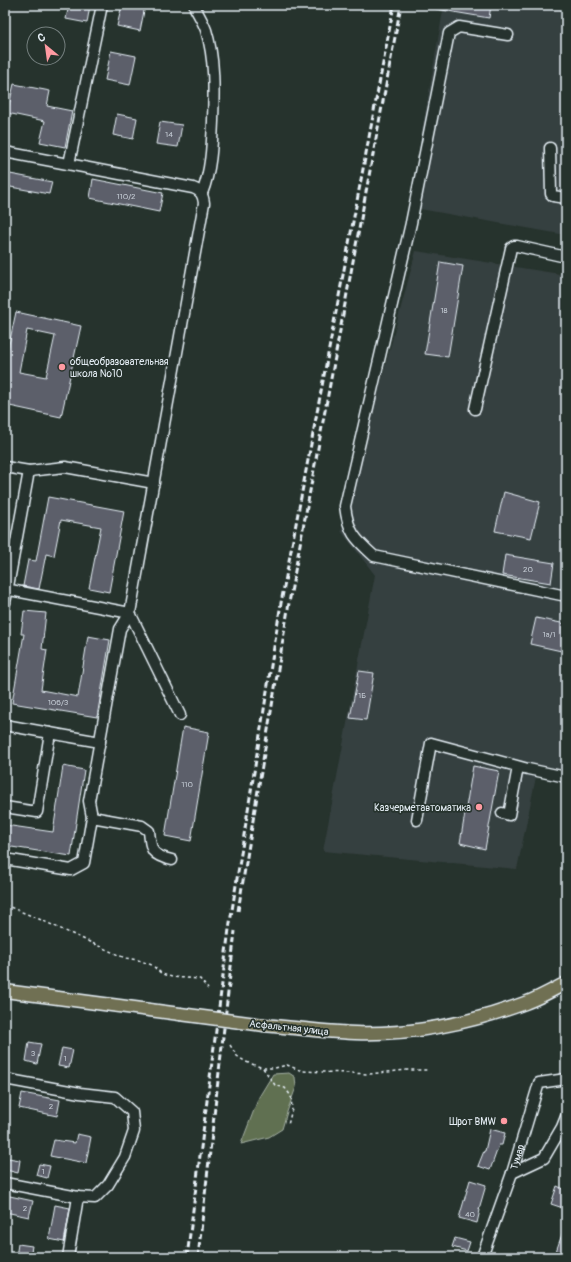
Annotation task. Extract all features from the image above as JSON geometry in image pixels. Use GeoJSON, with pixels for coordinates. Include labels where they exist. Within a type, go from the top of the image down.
{"type":"FeatureCollection","features":[{"type":"Feature","properties":{"kind":"main road","name":"Асфальтная улица"},"geometry":{"type":"LineString","coordinates":[[5,991],[310,1030],[357,1033],[408,1031],[447,1026],[486,1016],[526,1003],[566,983]]}},
{"type":"Feature","properties":{"kind":"street"},"geometry":{"type":"LineString","coordinates":[[69,164],[102,5]]}},
{"type":"Feature","properties":{"kind":"street"},"geometry":{"type":"LineString","coordinates":[[5,859],[72,870],[84,863],[92,817],[89,801],[120,629],[130,613],[204,203],[202,193],[206,184],[209,170],[213,79],[212,63],[206,30],[195,8]]}},
{"type":"Feature","properties":{"kind":"street"},"geometry":{"type":"LineString","coordinates":[[508,35],[459,27],[449,33],[411,223],[345,506],[347,521],[356,540],[374,556],[566,596]]}},
{"type":"Feature","properties":{"kind":"street"},"geometry":{"type":"LineString","coordinates":[[550,148],[551,194],[553,196],[566,198]]}},
{"type":"Feature","properties":{"kind":"street"},"geometry":{"type":"LineString","coordinates":[[5,152],[194,188],[202,193]]}},
{"type":"Feature","properties":{"kind":"street"},"geometry":{"type":"LineString","coordinates":[[475,409],[511,248],[517,246],[566,257]]}},
{"type":"Feature","properties":{"kind":"street"},"geometry":{"type":"LineString","coordinates":[[5,467],[29,472],[64,467],[154,483]]}},
{"type":"Feature","properties":{"kind":"street"},"geometry":{"type":"LineString","coordinates":[[5,603],[6,590],[29,472]]}},
{"type":"Feature","properties":{"kind":"street"},"geometry":{"type":"LineString","coordinates":[[6,590],[130,613]]}},
{"type":"Feature","properties":{"kind":"street"},"geometry":{"type":"LineString","coordinates":[[130,613],[180,715]]}},
{"type":"Feature","properties":{"kind":"street"},"geometry":{"type":"LineString","coordinates":[[5,725],[100,742]]}},
{"type":"Feature","properties":{"kind":"street"},"geometry":{"type":"LineString","coordinates":[[5,807],[37,812],[50,733]]}},
{"type":"Feature","properties":{"kind":"street"},"geometry":{"type":"LineString","coordinates":[[417,820],[431,743],[518,767],[566,777]]}},
{"type":"Feature","properties":{"kind":"street"},"geometry":{"type":"LineString","coordinates":[[502,813],[509,815],[518,767]]}},
{"type":"Feature","properties":{"kind":"street"},"geometry":{"type":"LineString","coordinates":[[92,817],[142,826],[149,831],[151,849],[160,857],[172,860]]}},
{"type":"Feature","properties":{"kind":"street"},"geometry":{"type":"LineString","coordinates":[[5,1079],[80,1093],[116,1097],[132,1112],[134,1131],[125,1157],[108,1185],[95,1198],[78,1197],[5,1183]]}},
{"type":"Feature","properties":{"kind":"street","name":"Тумар"},"geometry":{"type":"LineString","coordinates":[[482,1257],[512,1172],[538,1083],[566,1079]]}},
{"type":"Feature","properties":{"kind":"street"},"geometry":{"type":"LineString","coordinates":[[512,1172],[544,1158],[562,1127],[566,1117]]}},
{"type":"Feature","properties":{"kind":"street"},"geometry":{"type":"LineString","coordinates":[[68,1257],[78,1197]]}},
{"type":"Feature","properties":{"kind":"path"},"geometry":{"type":"LineString","coordinates":[[5,905],[124,958],[138,960],[152,965],[162,974],[200,979],[208,989]]}},
{"type":"Feature","properties":{"kind":"path"},"geometry":{"type":"LineString","coordinates":[[230,1045],[237,1056],[246,1062],[263,1068],[275,1068],[287,1065],[302,1071],[369,1074],[407,1070],[429,1070]]}},
{"type":"Feature","properties":{"kind":"path"},"geometry":{"type":"LineString","coordinates":[[263,1068],[275,1085],[285,1088],[291,1096],[292,1109],[288,1125]]}},
{"type":"Feature","properties":{"kind":"shaded area"},"geometry":{"type":"Polygon","coordinates":[[[444,5],[566,5],[566,235],[409,207],[444,5]]]}},
{"type":"Feature","properties":{"kind":"shaded area"},"geometry":{"type":"Polygon","coordinates":[[[416,251],[566,275],[566,777],[537,772],[517,869],[323,851],[375,575],[341,531],[416,251]]]}},
{"type":"Feature","properties":{"kind":"green space"},"geometry":{"type":"Polygon","coordinates":[[[289,1073],[295,1077],[296,1087],[282,1129],[269,1137],[241,1144],[259,1097],[273,1074],[289,1073]]]}},
{"type":"Feature","properties":{"kind":"building"},"geometry":{"type":"Polygon","coordinates":[[[69,5],[90,5],[87,23],[66,19],[69,5]]]}},
{"type":"Feature","properties":{"kind":"building"},"geometry":{"type":"Polygon","coordinates":[[[122,5],[145,6],[140,31],[117,26],[122,5]]]}},
{"type":"Feature","properties":{"kind":"building"},"geometry":{"type":"Polygon","coordinates":[[[437,5],[491,5],[489,18],[436,9],[437,5]]]}},
{"type":"Feature","properties":{"kind":"building"},"geometry":{"type":"Polygon","coordinates":[[[111,51],[136,56],[130,85],[105,80],[111,51]]]}},
{"type":"Feature","properties":{"kind":"building"},"geometry":{"type":"Polygon","coordinates":[[[14,84],[50,91],[47,106],[72,111],[65,147],[40,142],[45,121],[7,113],[14,84]]]}},
{"type":"Feature","properties":{"kind":"building"},"geometry":{"type":"Polygon","coordinates":[[[117,114],[137,118],[133,139],[113,135],[117,114]]]}},
{"type":"Feature","properties":{"kind":"building"},"geometry":{"type":"Polygon","coordinates":[[[160,122],[182,125],[178,147],[156,144],[160,122]]]}},
{"type":"Feature","properties":{"kind":"building"},"geometry":{"type":"Polygon","coordinates":[[[5,173],[52,182],[49,194],[5,186],[5,173]]]}},
{"type":"Feature","properties":{"kind":"building"},"geometry":{"type":"Polygon","coordinates":[[[93,179],[163,193],[159,212],[90,198],[93,179]]]}},
{"type":"Feature","properties":{"kind":"building"},"geometry":{"type":"Polygon","coordinates":[[[440,262],[463,266],[448,357],[425,354],[440,262]]]}},
{"type":"Feature","properties":{"kind":"building"},"geometry":{"type":"Polygon","coordinates":[[[16,312],[81,326],[61,417],[5,405],[5,363],[16,312]],[[27,330],[19,372],[46,377],[55,336],[27,330]]]}},
{"type":"Feature","properties":{"kind":"building"},"geometry":{"type":"Polygon","coordinates":[[[504,492],[540,502],[531,538],[495,531],[504,492]]]}},
{"type":"Feature","properties":{"kind":"building"},"geometry":{"type":"Polygon","coordinates":[[[48,497],[124,511],[109,592],[89,588],[101,527],[61,520],[54,556],[46,554],[39,589],[23,586],[28,560],[36,561],[48,497]]]}},
{"type":"Feature","properties":{"kind":"building"},"geometry":{"type":"Polygon","coordinates":[[[505,555],[554,563],[551,583],[502,575],[505,555]]]}},
{"type":"Feature","properties":{"kind":"building"},"geometry":{"type":"Polygon","coordinates":[[[24,611],[46,613],[42,649],[47,650],[41,690],[78,697],[88,636],[110,640],[97,717],[12,703],[24,634],[21,634],[24,611]]]}},
{"type":"Feature","properties":{"kind":"building"},"geometry":{"type":"Polygon","coordinates":[[[536,618],[566,624],[566,652],[530,644],[536,618]]]}},
{"type":"Feature","properties":{"kind":"building"},"geometry":{"type":"Polygon","coordinates":[[[359,671],[374,673],[366,720],[350,718],[359,671]]]}},
{"type":"Feature","properties":{"kind":"building"},"geometry":{"type":"Polygon","coordinates":[[[183,727],[209,732],[191,841],[165,836],[183,727]]]}},
{"type":"Feature","properties":{"kind":"building"},"geometry":{"type":"Polygon","coordinates":[[[63,766],[84,770],[71,856],[5,846],[5,825],[53,832],[63,766]]]}},
{"type":"Feature","properties":{"kind":"building","name":"Казчерметавтоматика"},"geometry":{"type":"Polygon","coordinates":[[[473,766],[499,771],[485,849],[460,843],[473,766]]]}},
{"type":"Feature","properties":{"kind":"building"},"geometry":{"type":"Polygon","coordinates":[[[29,1042],[41,1044],[37,1064],[26,1061],[29,1042]]]}},
{"type":"Feature","properties":{"kind":"building"},"geometry":{"type":"Polygon","coordinates":[[[62,1048],[73,1050],[69,1068],[58,1066],[62,1048]]]}},
{"type":"Feature","properties":{"kind":"building"},"geometry":{"type":"Polygon","coordinates":[[[22,1093],[60,1100],[57,1116],[19,1108],[22,1093]]]}},
{"type":"Feature","properties":{"kind":"building"},"geometry":{"type":"Polygon","coordinates":[[[490,1129],[505,1133],[502,1145],[499,1145],[490,1170],[478,1166],[485,1151],[490,1129]]]}},
{"type":"Feature","properties":{"kind":"building"},"geometry":{"type":"Polygon","coordinates":[[[77,1134],[91,1137],[86,1163],[50,1156],[54,1140],[75,1143],[77,1134]]]}},
{"type":"Feature","properties":{"kind":"building"},"geometry":{"type":"Polygon","coordinates":[[[8,1158],[20,1160],[18,1173],[6,1170],[8,1158]]]}},
{"type":"Feature","properties":{"kind":"building"},"geometry":{"type":"Polygon","coordinates":[[[39,1164],[50,1166],[47,1178],[36,1175],[39,1164]]]}},
{"type":"Feature","properties":{"kind":"building"},"geometry":{"type":"Polygon","coordinates":[[[470,1180],[486,1185],[479,1209],[477,1223],[459,1218],[470,1180]]]}},
{"type":"Feature","properties":{"kind":"building"},"geometry":{"type":"Polygon","coordinates":[[[557,1186],[566,1190],[566,1209],[551,1204],[557,1186]]]}},
{"type":"Feature","properties":{"kind":"building"},"geometry":{"type":"Polygon","coordinates":[[[5,1195],[33,1201],[29,1217],[5,1212],[5,1195]]]}},
{"type":"Feature","properties":{"kind":"building"},"geometry":{"type":"Polygon","coordinates":[[[55,1205],[70,1208],[64,1242],[49,1239],[55,1205]]]}},
{"type":"Feature","properties":{"kind":"building"},"geometry":{"type":"Polygon","coordinates":[[[565,1226],[566,1257],[554,1257],[565,1226]]]}},
{"type":"Feature","properties":{"kind":"building"},"geometry":{"type":"Polygon","coordinates":[[[455,1238],[470,1242],[467,1251],[452,1247],[455,1238]]]}},
{"type":"Feature","properties":{"kind":"building"},"geometry":{"type":"Polygon","coordinates":[[[18,1244],[32,1246],[30,1257],[16,1257],[18,1244]]]}},
{"type":"Feature","properties":{"kind":"railway"},"geometry":{"type":"LineString","coordinates":[[187,1257],[229,929],[281,603],[394,5]]}},
{"type":"Feature","properties":{"kind":"railway"},"geometry":{"type":"LineString","coordinates":[[238,911],[289,603],[401,5]]}},
{"type":"Feature","properties":{"kind":"railway"},"geometry":{"type":"LineString","coordinates":[[198,1257],[235,931]]}},
{"type":"Feature","properties":{"kind":"place","name":"общеобразовательная школа №10"},"geometry":{"type":"Point","coordinates":[62,367]}},
{"type":"Feature","properties":{"kind":"place","name":"Казчерметавтоматика"},"geometry":{"type":"Point","coordinates":[479,807]}},
{"type":"Feature","properties":{"kind":"place","name":"Шрот BMW"},"geometry":{"type":"Point","coordinates":[504,1121]}}]}
